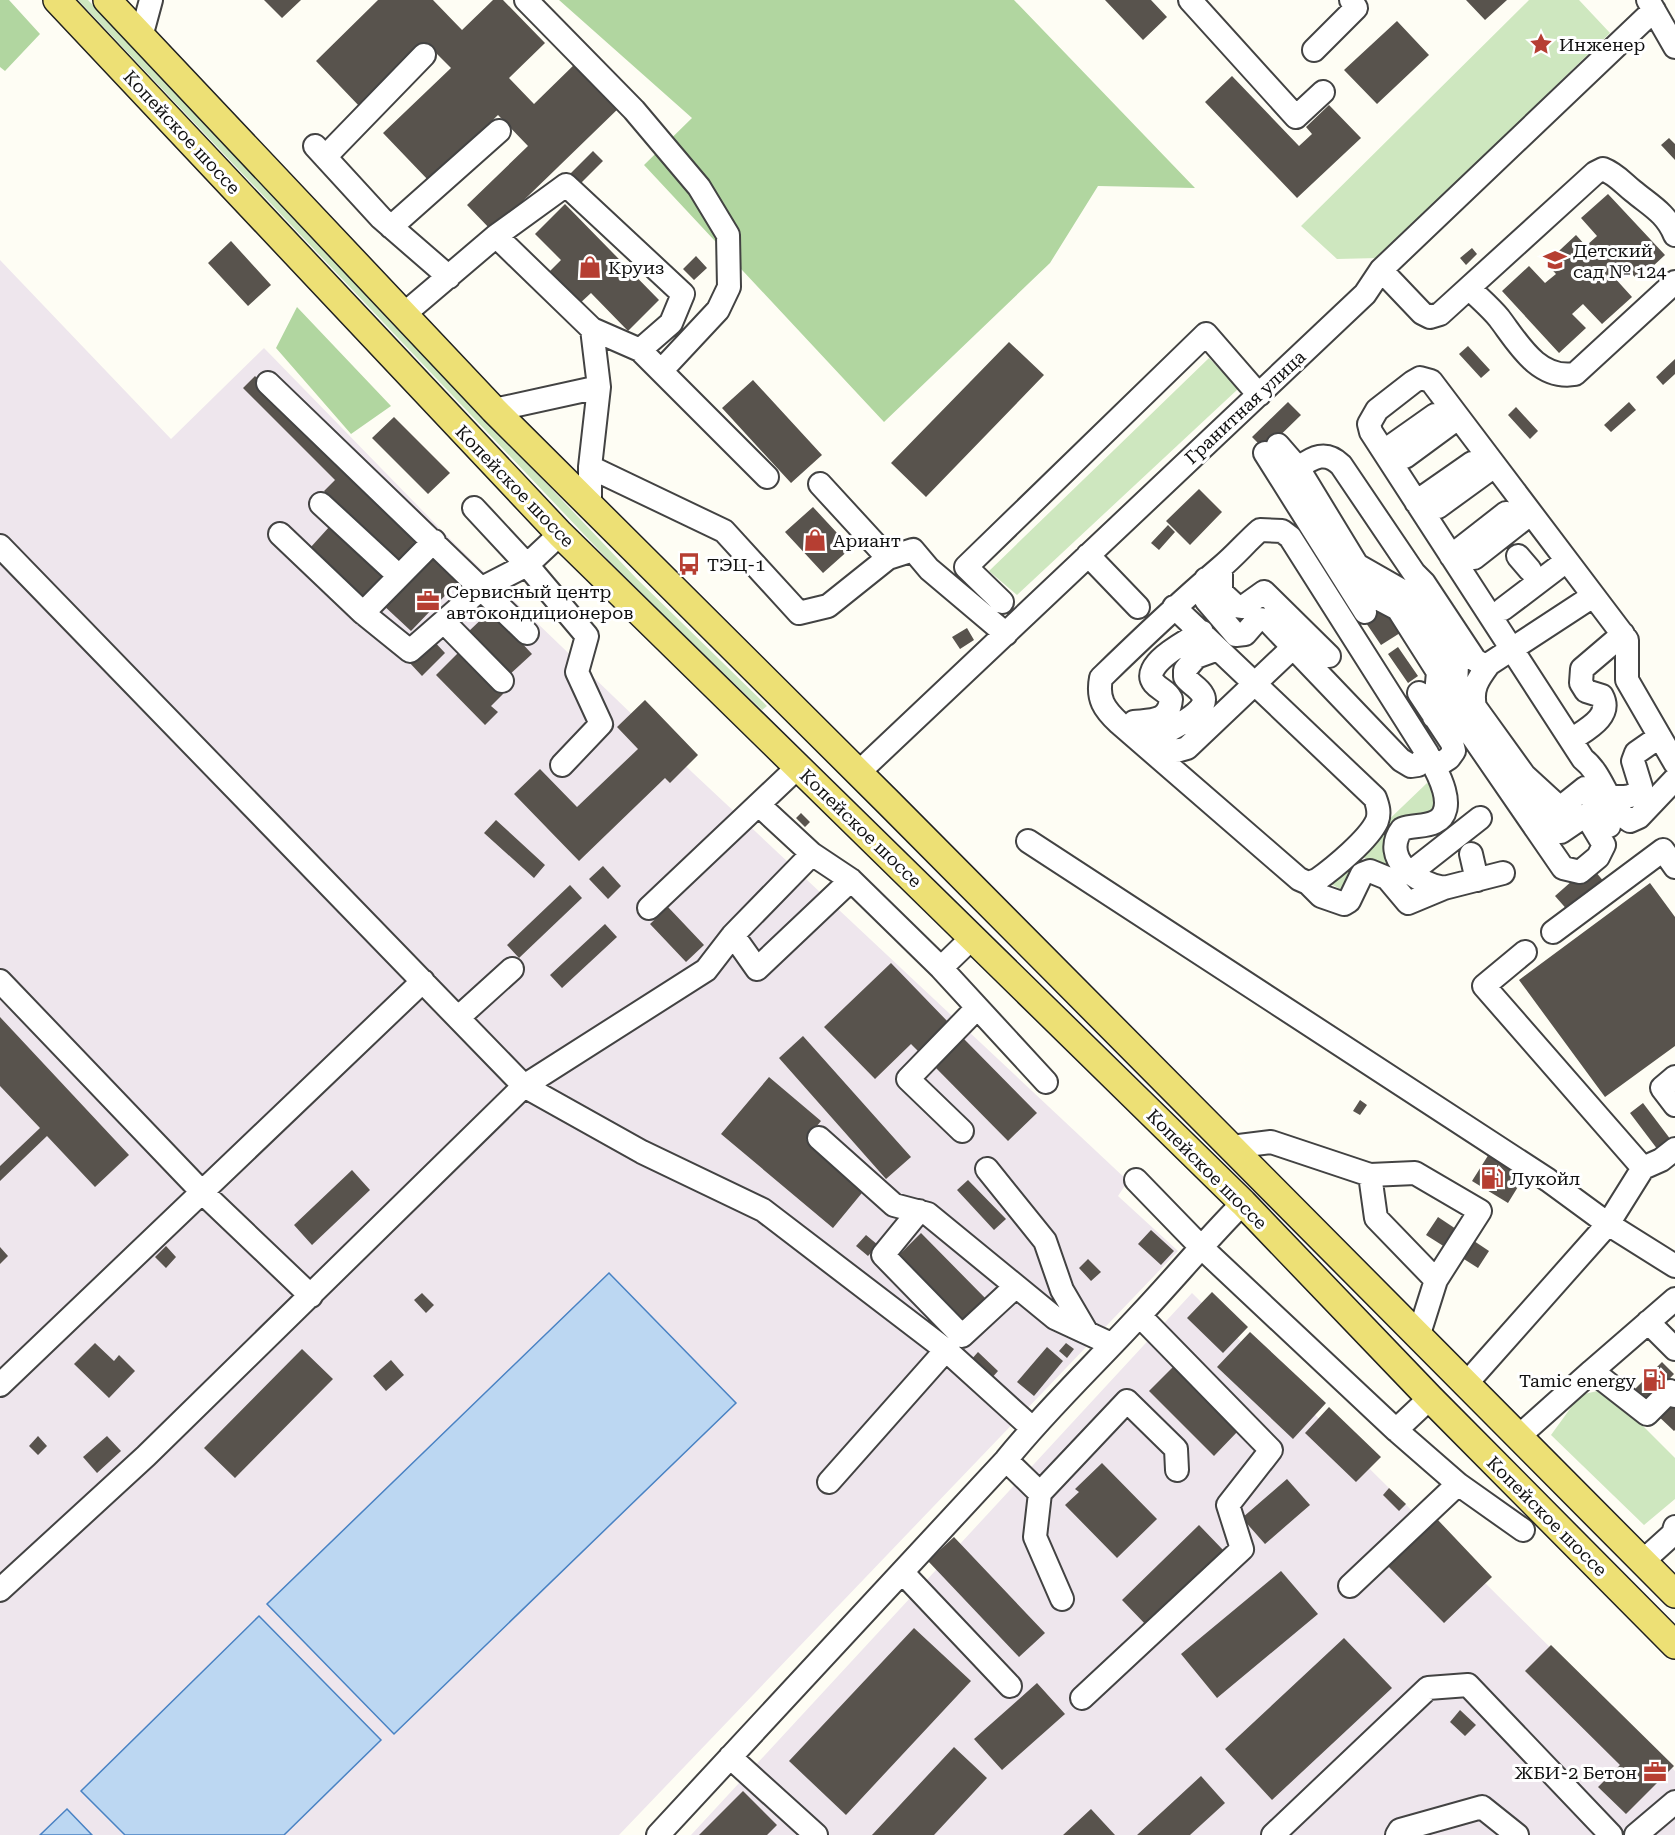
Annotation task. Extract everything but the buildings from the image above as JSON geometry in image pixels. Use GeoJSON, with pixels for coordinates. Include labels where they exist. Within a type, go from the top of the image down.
{"type":"FeatureCollection","features":[{"type":"Feature","properties":{"kind":"main road","name":"Копейское шоссе"},"geometry":{"type":"LineString","coordinates":[[57,0],[560,534],[1243,1203],[1430,1398],[1671,1632]]}},
{"type":"Feature","properties":{"kind":"main road","name":"Копейское шоссе"},"geometry":{"type":"LineString","coordinates":[[106,0],[494,410],[1675,1594]]}},
{"type":"Feature","properties":{"kind":"main road","name":"Гранитная улица"},"geometry":{"type":"LineString","coordinates":[[831,799],[858,773]]}},
{"type":"Feature","properties":{"kind":"street"},"geometry":{"type":"LineString","coordinates":[[141,37],[151,0]]}},
{"type":"Feature","properties":{"kind":"street"},"geometry":{"type":"LineString","coordinates":[[526,0],[634,110],[699,187],[728,235],[729,287],[718,310],[660,371]]}},
{"type":"Feature","properties":{"kind":"street"},"geometry":{"type":"LineString","coordinates":[[1190,0],[1296,117],[1323,92]]}},
{"type":"Feature","properties":{"kind":"street"},"geometry":{"type":"LineString","coordinates":[[1314,50],[1356,8],[1351,0]]}},
{"type":"Feature","properties":{"kind":"street"},"geometry":{"type":"LineString","coordinates":[[1651,5],[1675,47]]}},
{"type":"Feature","properties":{"kind":"street","name":"Гранитная улица"},"geometry":{"type":"LineString","coordinates":[[858,773],[1365,294],[1381,270],[1651,5]]}},
{"type":"Feature","properties":{"kind":"street"},"geometry":{"type":"LineString","coordinates":[[424,55],[320,151],[392,227],[449,277]]}},
{"type":"Feature","properties":{"kind":"street"},"geometry":{"type":"LineString","coordinates":[[392,227],[499,131]]}},
{"type":"Feature","properties":{"kind":"street"},"geometry":{"type":"LineString","coordinates":[[1381,270],[1422,313],[1430,317],[1440,314],[1595,173],[1603,169],[1613,173],[1660,210],[1669,220],[1675,235]]}},
{"type":"Feature","properties":{"kind":"street"},"geometry":{"type":"LineString","coordinates":[[403,315],[496,236],[566,185],[683,294],[671,323],[640,350]]}},
{"type":"Feature","properties":{"kind":"street"},"geometry":{"type":"LineString","coordinates":[[496,236],[592,329],[640,350],[767,477]]}},
{"type":"Feature","properties":{"kind":"street"},"geometry":{"type":"LineString","coordinates":[[1469,288],[1499,318],[1526,355],[1563,376],[1575,374],[1675,282]]}},
{"type":"Feature","properties":{"kind":"street"},"geometry":{"type":"LineString","coordinates":[[590,507],[590,467],[599,387],[592,329]]}},
{"type":"Feature","properties":{"kind":"street"},"geometry":{"type":"LineString","coordinates":[[1002,602],[966,567],[1206,334],[1259,395]]}},
{"type":"Feature","properties":{"kind":"street"},"geometry":{"type":"LineString","coordinates":[[1458,417],[1431,381],[1419,378],[1372,416],[1369,424],[1371,432],[1439,460],[1529,515],[1623,634],[1628,645],[1627,680],[1675,763]]}},
{"type":"Feature","properties":{"kind":"street"},"geometry":{"type":"LineString","coordinates":[[268,383],[527,633]]}},
{"type":"Feature","properties":{"kind":"street"},"geometry":{"type":"LineString","coordinates":[[494,410],[599,387]]}},
{"type":"Feature","properties":{"kind":"street"},"geometry":{"type":"LineString","coordinates":[[1424,416],[1439,460],[1464,509],[1451,556]]}},
{"type":"Feature","properties":{"kind":"street"},"geometry":{"type":"LineString","coordinates":[[1439,460],[1458,417]]}},
{"type":"Feature","properties":{"kind":"street"},"geometry":{"type":"LineString","coordinates":[[1439,460],[1458,417]]}},
{"type":"Feature","properties":{"kind":"street"},"geometry":{"type":"LineString","coordinates":[[1365,612],[1271,449],[1298,468],[1357,565],[1413,597],[1457,664],[1455,711],[1563,868],[1580,872],[1598,857],[1610,840],[1610,827],[1585,788],[1560,808],[1524,775],[1475,707],[1473,694],[1474,684],[1489,664],[1593,596]]}},
{"type":"Feature","properties":{"kind":"street"},"geometry":{"type":"LineString","coordinates":[[1298,468],[1324,455],[1333,458],[1341,465],[1475,660],[1489,664]]}},
{"type":"Feature","properties":{"kind":"street"},"geometry":{"type":"LineString","coordinates":[[1439,460],[1464,509],[1451,556]]}},
{"type":"Feature","properties":{"kind":"street"},"geometry":{"type":"LineString","coordinates":[[1439,460],[1464,509]]}},
{"type":"Feature","properties":{"kind":"street"},"geometry":{"type":"LineString","coordinates":[[590,467],[724,531],[799,613],[828,606],[888,558],[913,550],[929,569],[1006,634]]}},
{"type":"Feature","properties":{"kind":"street"},"geometry":{"type":"LineString","coordinates":[[820,484],[888,558]]}},
{"type":"Feature","properties":{"kind":"street"},"geometry":{"type":"LineString","coordinates":[[321,504],[399,576]]}},
{"type":"Feature","properties":{"kind":"street"},"geometry":{"type":"LineString","coordinates":[[474,508],[527,565],[587,636],[577,672],[601,724],[562,765]]}},
{"type":"Feature","properties":{"kind":"street"},"geometry":{"type":"LineString","coordinates":[[1529,515],[1508,559],[1508,606],[1513,650],[1583,759],[1591,765],[1620,814],[1630,821],[1639,817],[1675,779]]}},
{"type":"Feature","properties":{"kind":"street"},"geometry":{"type":"LineString","coordinates":[[1444,888],[1428,886],[1410,873],[1397,860],[1394,848],[1395,838],[1402,829],[1434,822],[1441,817],[1445,808],[1444,794],[1431,760],[1290,537],[1282,531],[1260,530],[1174,607],[1101,678],[1101,703],[1119,723],[1321,896],[1344,904],[1349,901],[1365,871],[1387,879],[1408,903],[1444,888],[1503,873]]}},
{"type":"Feature","properties":{"kind":"street"},"geometry":{"type":"LineString","coordinates":[[280,534],[363,613],[410,651],[482,588],[527,565],[560,534]]}},
{"type":"Feature","properties":{"kind":"street"},"geometry":{"type":"LineString","coordinates":[[363,613],[434,541]]}},
{"type":"Feature","properties":{"kind":"street"},"geometry":{"type":"LineString","coordinates":[[0,546],[524,1086],[642,1152],[763,1210],[946,1350],[1032,1428]]}},
{"type":"Feature","properties":{"kind":"street"},"geometry":{"type":"LineString","coordinates":[[1088,555],[1138,607]]}},
{"type":"Feature","properties":{"kind":"street"},"geometry":{"type":"LineString","coordinates":[[1451,556],[1508,606]]}},
{"type":"Feature","properties":{"kind":"street"},"geometry":{"type":"LineString","coordinates":[[1508,606],[1565,562]]}},
{"type":"Feature","properties":{"kind":"street"},"geometry":{"type":"LineString","coordinates":[[1214,573],[1221,592],[1236,606],[1243,607],[1264,592],[1299,642],[1401,760],[1411,766],[1449,758],[1454,751],[1452,743],[1419,693]]}},
{"type":"Feature","properties":{"kind":"street"},"geometry":{"type":"LineString","coordinates":[[1346,581],[1398,609],[1438,672],[1434,717]]}},
{"type":"Feature","properties":{"kind":"street"},"geometry":{"type":"LineString","coordinates":[[1174,607],[1202,632],[1253,685],[1375,798],[1379,808],[1378,819],[1371,830],[1326,874],[1308,883]]}},
{"type":"Feature","properties":{"kind":"street"},"geometry":{"type":"LineString","coordinates":[[444,622],[502,681]]}},
{"type":"Feature","properties":{"kind":"street"},"geometry":{"type":"LineString","coordinates":[[1134,722],[1161,719],[1167,714],[1171,699],[1168,693],[1154,683],[1151,676],[1154,667],[1166,655],[1202,632]]}},
{"type":"Feature","properties":{"kind":"street"},"geometry":{"type":"LineString","coordinates":[[1571,740],[1595,723],[1605,711],[1606,703],[1602,696],[1586,691],[1581,683],[1582,669],[1623,634]]}},
{"type":"Feature","properties":{"kind":"street"},"geometry":{"type":"LineString","coordinates":[[1299,642],[1329,656]]}},
{"type":"Feature","properties":{"kind":"street"},"geometry":{"type":"LineString","coordinates":[[1149,649],[1117,679],[1112,689],[1111,700],[1116,708],[1160,745],[1176,752],[1187,748],[1299,642]]}},
{"type":"Feature","properties":{"kind":"street"},"geometry":{"type":"LineString","coordinates":[[1160,745],[1163,734],[1199,711],[1204,702],[1203,694],[1185,677],[1185,670],[1196,657],[1218,649]]}},
{"type":"Feature","properties":{"kind":"street"},"geometry":{"type":"LineString","coordinates":[[1610,797],[1630,797],[1638,793],[1641,787],[1633,761],[1636,753],[1659,737]]}},
{"type":"Feature","properties":{"kind":"street"},"geometry":{"type":"LineString","coordinates":[[649,908],[798,767]]}},
{"type":"Feature","properties":{"kind":"street"},"geometry":{"type":"LineString","coordinates":[[759,805],[813,854],[851,880],[940,968],[1046,1082]]}},
{"type":"Feature","properties":{"kind":"street"},"geometry":{"type":"LineString","coordinates":[[1410,873],[1480,819]]}},
{"type":"Feature","properties":{"kind":"street"},"geometry":{"type":"LineString","coordinates":[[1028,841],[1538,1173],[1608,1224],[1675,1266]]}},
{"type":"Feature","properties":{"kind":"street"},"geometry":{"type":"LineString","coordinates":[[1553,932],[1663,850],[1675,867]]}},
{"type":"Feature","properties":{"kind":"street"},"geometry":{"type":"LineString","coordinates":[[0,1590],[146,1456],[524,1086],[706,970],[733,935],[813,854]]}},
{"type":"Feature","properties":{"kind":"street"},"geometry":{"type":"LineString","coordinates":[[1471,854],[1477,880]]}},
{"type":"Feature","properties":{"kind":"street"},"geometry":{"type":"LineString","coordinates":[[733,935],[757,969],[851,880]]}},
{"type":"Feature","properties":{"kind":"street"},"geometry":{"type":"LineString","coordinates":[[940,968],[973,937]]}},
{"type":"Feature","properties":{"kind":"street"},"geometry":{"type":"LineString","coordinates":[[1525,952],[1484,986],[1643,1168]]}},
{"type":"Feature","properties":{"kind":"street"},"geometry":{"type":"LineString","coordinates":[[459,1017],[512,969]]}},
{"type":"Feature","properties":{"kind":"street"},"geometry":{"type":"LineString","coordinates":[[0,981],[203,1193],[311,1296]]}},
{"type":"Feature","properties":{"kind":"street"},"geometry":{"type":"LineString","coordinates":[[0,1385],[423,981]]}},
{"type":"Feature","properties":{"kind":"street"},"geometry":{"type":"LineString","coordinates":[[962,1131],[908,1079],[977,1008]]}},
{"type":"Feature","properties":{"kind":"street"},"geometry":{"type":"LineString","coordinates":[[1675,1077],[1662,1088],[1675,1105]]}},
{"type":"Feature","properties":{"kind":"street"},"geometry":{"type":"LineString","coordinates":[[819,1138],[894,1206],[928,1214],[1055,1318],[1086,1330],[1111,1344]]}},
{"type":"Feature","properties":{"kind":"street"},"geometry":{"type":"LineString","coordinates":[[1231,1147],[1271,1142],[1370,1175],[1415,1173],[1480,1211],[1436,1280],[1418,1337]]}},
{"type":"Feature","properties":{"kind":"street"},"geometry":{"type":"LineString","coordinates":[[1465,1385],[1608,1224],[1643,1168],[1661,1160],[1675,1149]]}},
{"type":"Feature","properties":{"kind":"street"},"geometry":{"type":"LineString","coordinates":[[987,1169],[1045,1241],[1062,1290],[1086,1330]]}},
{"type":"Feature","properties":{"kind":"street"},"geometry":{"type":"LineString","coordinates":[[1370,1175],[1376,1218],[1436,1280]]}},
{"type":"Feature","properties":{"kind":"street"},"geometry":{"type":"LineString","coordinates":[[1136,1180],[1200,1246],[1396,1430],[1458,1484],[1523,1530]]}},
{"type":"Feature","properties":{"kind":"street"},"geometry":{"type":"LineString","coordinates":[[658,1835],[1006,1460],[1032,1428],[1140,1316],[1200,1246],[1243,1203]]}},
{"type":"Feature","properties":{"kind":"street"},"geometry":{"type":"LineString","coordinates":[[919,1211],[884,1255],[962,1336],[1016,1286]]}},
{"type":"Feature","properties":{"kind":"street"},"geometry":{"type":"LineString","coordinates":[[1518,1437],[1675,1299]]}},
{"type":"Feature","properties":{"kind":"street"},"geometry":{"type":"LineString","coordinates":[[1082,1698],[1242,1549],[1228,1505],[1271,1450],[1140,1316]]}},
{"type":"Feature","properties":{"kind":"street"},"geometry":{"type":"LineString","coordinates":[[1648,1322],[1675,1350]]}},
{"type":"Feature","properties":{"kind":"street"},"geometry":{"type":"LineString","coordinates":[[829,1482],[946,1350]]}},
{"type":"Feature","properties":{"kind":"street"},"geometry":{"type":"LineString","coordinates":[[1592,1371],[1647,1414],[1670,1391],[1675,1396]]}},
{"type":"Feature","properties":{"kind":"street"},"geometry":{"type":"LineString","coordinates":[[1396,1430],[1430,1398]]}},
{"type":"Feature","properties":{"kind":"street"},"geometry":{"type":"LineString","coordinates":[[1062,1599],[1035,1538],[1041,1493],[1127,1401],[1176,1449],[1177,1470]]}},
{"type":"Feature","properties":{"kind":"street"},"geometry":{"type":"LineString","coordinates":[[1006,1460],[1041,1493]]}},
{"type":"Feature","properties":{"kind":"street"},"geometry":{"type":"LineString","coordinates":[[1350,1586],[1458,1484]]}},
{"type":"Feature","properties":{"kind":"street"},"geometry":{"type":"LineString","coordinates":[[1642,1562],[1674,1532]]}},
{"type":"Feature","properties":{"kind":"street"},"geometry":{"type":"LineString","coordinates":[[902,1572],[1010,1686]]}},
{"type":"Feature","properties":{"kind":"street"},"geometry":{"type":"LineString","coordinates":[[1273,1835],[1428,1688],[1468,1685],[1611,1835]]}},
{"type":"Feature","properties":{"kind":"street"},"geometry":{"type":"LineString","coordinates":[[730,1757],[816,1835]]}},
{"type":"Feature","properties":{"kind":"street"},"geometry":{"type":"LineString","coordinates":[[1636,1835],[1675,1802]]}},
{"type":"Feature","properties":{"kind":"street"},"geometry":{"type":"LineString","coordinates":[[1397,1835],[1400,1830],[1482,1807],[1517,1835]]}},
{"type":"Feature","properties":{"kind":"shaded area"},"geometry":{"type":"Polygon","coordinates":[[[0,260],[171,439],[264,348],[456,545],[693,773],[1128,1181],[1118,1196],[1178,1251],[619,1835],[0,1835],[0,260]]]}},
{"type":"Feature","properties":{"kind":"shaded area"},"geometry":{"type":"Polygon","coordinates":[[[1192,1293],[1675,1771],[1675,1835],[691,1835],[1192,1293]]]}},
{"type":"Feature","properties":{"kind":"green space"},"geometry":{"type":"Polygon","coordinates":[[[0,0],[9,0],[40,34],[5,71],[0,67],[0,0]]]}},
{"type":"Feature","properties":{"kind":"green space"},"geometry":{"type":"Polygon","coordinates":[[[78,0],[88,0],[637,579],[767,706],[762,710],[631,584],[78,0]]]}},
{"type":"Feature","properties":{"kind":"green space"},"geometry":{"type":"Polygon","coordinates":[[[559,0],[1014,0],[1195,188],[1098,186],[1050,263],[884,422],[644,165],[692,118],[559,0]]]}},
{"type":"Feature","properties":{"kind":"green space"},"geometry":{"type":"Polygon","coordinates":[[[1529,0],[1579,0],[1610,33],[1378,258],[1337,259],[1301,226],[1529,0]]]}},
{"type":"Feature","properties":{"kind":"green space"},"geometry":{"type":"Polygon","coordinates":[[[297,307],[391,406],[351,434],[276,348],[297,307]]]}},
{"type":"Feature","properties":{"kind":"green space"},"geometry":{"type":"Polygon","coordinates":[[[1209,358],[1238,389],[1017,595],[989,571],[1209,358]]]}},
{"type":"Feature","properties":{"kind":"green space"},"geometry":{"type":"Polygon","coordinates":[[[1427,783],[1436,789],[1440,804],[1429,815],[1408,816],[1395,862],[1390,869],[1362,857],[1346,892],[1329,883],[1329,877],[1427,783]]]}},
{"type":"Feature","properties":{"kind":"green space"},"geometry":{"type":"Polygon","coordinates":[[[1606,1389],[1675,1458],[1675,1499],[1644,1525],[1551,1435],[1580,1395],[1606,1389]]]}},
{"type":"Feature","properties":{"kind":"water"},"geometry":{"type":"Polygon","coordinates":[[[609,1273],[736,1403],[394,1734],[267,1604],[609,1273]]]}},
{"type":"Feature","properties":{"kind":"water"},"geometry":{"type":"Polygon","coordinates":[[[259,1616],[381,1740],[284,1835],[125,1835],[81,1791],[259,1616]]]}},
{"type":"Feature","properties":{"kind":"water"},"geometry":{"type":"Polygon","coordinates":[[[67,1809],[92,1835],[40,1835],[67,1809]]]}},
{"type":"Feature","properties":{"kind":"place","name":"Инженер"},"geometry":{"type":"Point","coordinates":[1541,44]}},
{"type":"Feature","properties":{"kind":"place","name":"Детский сад № 124"},"geometry":{"type":"Point","coordinates":[1555,260]}},
{"type":"Feature","properties":{"kind":"place","name":"Круиз"},"geometry":{"type":"Point","coordinates":[590,267]}},
{"type":"Feature","properties":{"kind":"place","name":"Ариант"},"geometry":{"type":"Point","coordinates":[815,540]}},
{"type":"Feature","properties":{"kind":"place","name":"ТЭЦ-1"},"geometry":{"type":"Point","coordinates":[689,564]}},
{"type":"Feature","properties":{"kind":"place","name":"Сервисный центр автокондиционеров"},"geometry":{"type":"Point","coordinates":[428,601]}},
{"type":"Feature","properties":{"kind":"place","name":"Лукойл"},"geometry":{"type":"Point","coordinates":[1492,1178]}},
{"type":"Feature","properties":{"kind":"place","name":"Tamic energy"},"geometry":{"type":"Point","coordinates":[1654,1380]}},
{"type":"Feature","properties":{"kind":"place","name":"ЖБИ-2 Бетон"},"geometry":{"type":"Point","coordinates":[1655,1772]}}]}
